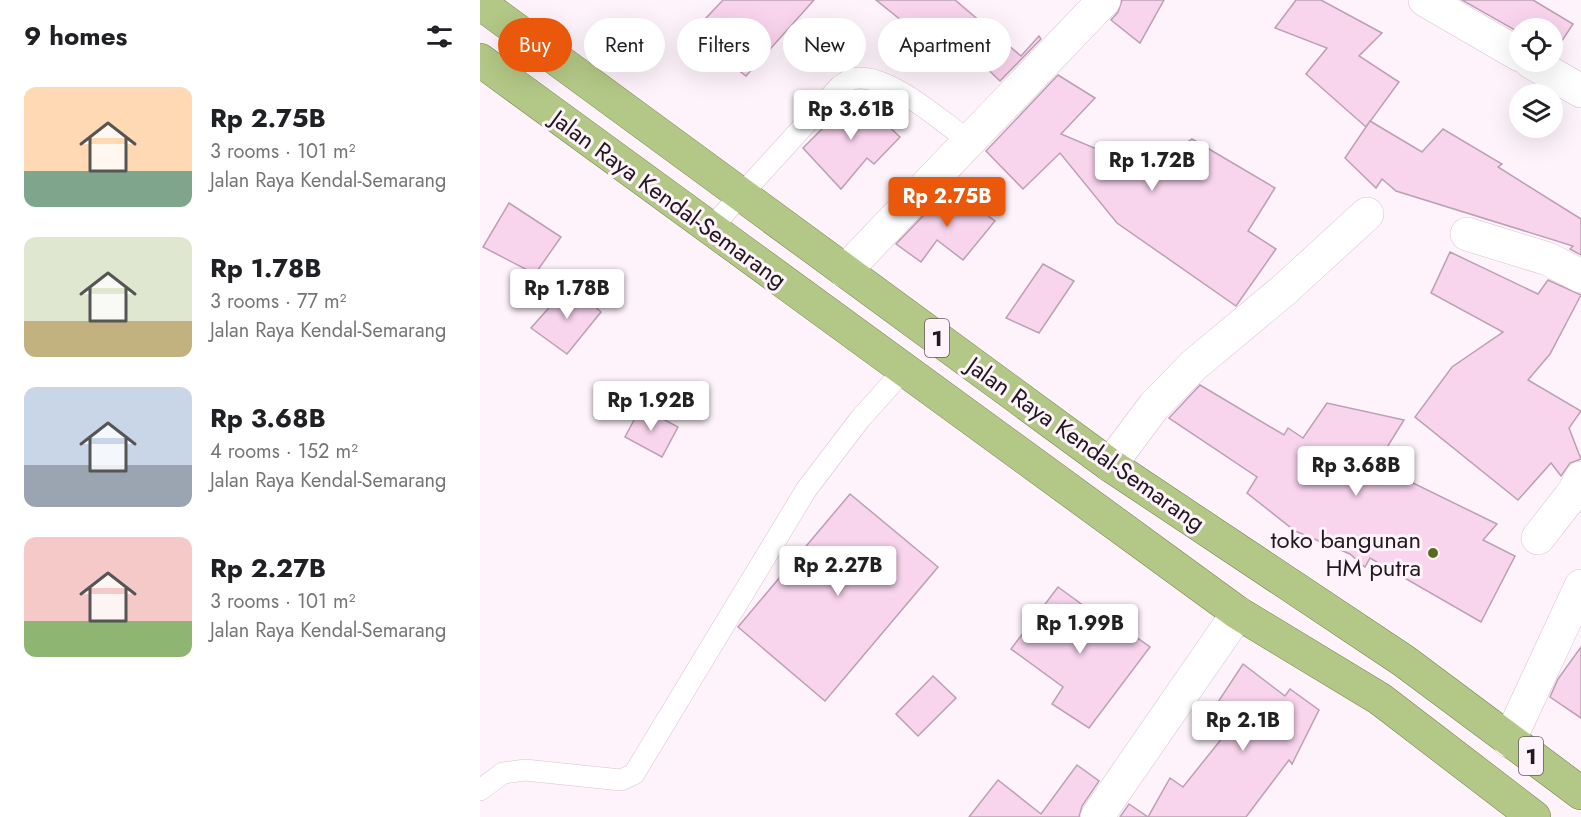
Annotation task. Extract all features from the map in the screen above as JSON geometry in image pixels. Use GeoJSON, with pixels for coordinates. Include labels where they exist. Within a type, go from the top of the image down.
{"type":"FeatureCollection","features":[{"type":"Feature","properties":{"kind":"highway","name":"Jalan Raya Kendal-Semarang"},"geometry":{"type":"LineString","coordinates":[[480,3],[1110,465],[1404,661],[1581,793]]}},
{"type":"Feature","properties":{"kind":"highway","name":"Jalan Raya Kendal-Semarang"},"geometry":{"type":"LineString","coordinates":[[480,60],[903,371],[1238,613],[1380,699],[1534,817]]}},
{"type":"Feature","properties":{"kind":"street"},"geometry":{"type":"LineString","coordinates":[[845,271],[1104,0]]}},
{"type":"Feature","properties":{"kind":"street"},"geometry":{"type":"LineString","coordinates":[[1425,0],[1509,49]]}},
{"type":"Feature","properties":{"kind":"street"},"geometry":{"type":"LineString","coordinates":[[1548,72],[1581,91]]}},
{"type":"Feature","properties":{"kind":"street"},"geometry":{"type":"LineString","coordinates":[[1110,465],[1154,406],[1194,365],[1284,290],[1366,214]]}},
{"type":"Feature","properties":{"kind":"street"},"geometry":{"type":"LineString","coordinates":[[1467,234],[1548,258],[1581,276]]}},
{"type":"Feature","properties":{"kind":"street"},"geometry":{"type":"LineString","coordinates":[[1538,538],[1574,492],[1581,478]]}},
{"type":"Feature","properties":{"kind":"street"},"geometry":{"type":"LineString","coordinates":[[1509,741],[1581,586]]}},
{"type":"Feature","properties":{"kind":"street"},"geometry":{"type":"LineString","coordinates":[[1097,817],[1238,613]]}},
{"type":"Feature","properties":{"kind":"lane"},"geometry":{"type":"LineString","coordinates":[[710,229],[840,86],[851,79],[867,78],[891,86],[968,140]]}},
{"type":"Feature","properties":{"kind":"lane"},"geometry":{"type":"LineString","coordinates":[[480,790],[503,773],[525,770],[615,779],[634,774],[806,490],[860,419],[903,371]]}},
{"type":"Feature","properties":{"kind":"building"},"geometry":{"type":"Polygon","coordinates":[[[723,0],[814,0],[798,18],[783,18],[783,35],[771,48],[771,18],[706,18],[723,0]]]}},
{"type":"Feature","properties":{"kind":"building"},"geometry":{"type":"Polygon","coordinates":[[[876,0],[955,0],[976,18],[898,18],[876,0]]]}},
{"type":"Feature","properties":{"kind":"building"},"geometry":{"type":"Polygon","coordinates":[[[1122,0],[1164,0],[1140,43],[1111,20],[1118,12],[1122,0]]]}},
{"type":"Feature","properties":{"kind":"building"},"geometry":{"type":"Polygon","coordinates":[[[1296,0],[1321,0],[1382,33],[1359,56],[1399,82],[1366,127],[1306,74],[1327,48],[1275,28],[1296,0]]]}},
{"type":"Feature","properties":{"kind":"building"},"geometry":{"type":"Polygon","coordinates":[[[1462,0],[1533,0],[1563,18],[1509,18],[1509,27],[1462,0]]]}},
{"type":"Feature","properties":{"kind":"building"},"geometry":{"type":"Polygon","coordinates":[[[1563,18],[1573,24],[1563,39],[1563,18]]]}},
{"type":"Feature","properties":{"kind":"building"},"geometry":{"type":"Polygon","coordinates":[[[1039,36],[1041,39],[1011,70],[1011,48],[1021,56],[1039,36]]]}},
{"type":"Feature","properties":{"kind":"building"},"geometry":{"type":"Polygon","coordinates":[[[991,72],[1009,72],[1000,81],[991,72]]]}},
{"type":"Feature","properties":{"kind":"building"},"geometry":{"type":"Polygon","coordinates":[[[1058,75],[1095,98],[1061,134],[1146,170],[1192,139],[1275,188],[1248,231],[1276,249],[1236,306],[1117,223],[1060,153],[1023,189],[986,151],[1058,75]]]}},
{"type":"Feature","properties":{"kind":"building"},"geometry":{"type":"Polygon","coordinates":[[[856,95],[900,137],[874,164],[867,158],[841,189],[803,148],[856,95]]]}},
{"type":"Feature","properties":{"kind":"building"},"geometry":{"type":"Polygon","coordinates":[[[1370,121],[1422,152],[1443,129],[1502,164],[1498,167],[1581,219],[1581,255],[1570,249],[1573,246],[1396,191],[1382,179],[1376,188],[1345,158],[1370,121]]]}},
{"type":"Feature","properties":{"kind":"building"},"geometry":{"type":"Polygon","coordinates":[[[950,188],[995,221],[963,260],[937,240],[921,262],[896,244],[950,188]]]}},
{"type":"Feature","properties":{"kind":"building"},"geometry":{"type":"Polygon","coordinates":[[[509,203],[561,237],[535,274],[483,247],[509,203]]]}},
{"type":"Feature","properties":{"kind":"building"},"geometry":{"type":"Polygon","coordinates":[[[1450,252],[1538,294],[1548,280],[1581,295],[1550,354],[1528,380],[1581,411],[1569,428],[1581,459],[1570,463],[1561,476],[1551,463],[1518,500],[1415,417],[1452,367],[1503,332],[1431,293],[1450,252]]]}},
{"type":"Feature","properties":{"kind":"building"},"geometry":{"type":"Polygon","coordinates":[[[1043,264],[1074,281],[1039,333],[1006,318],[1043,264]]]}},
{"type":"Feature","properties":{"kind":"building"},"geometry":{"type":"Polygon","coordinates":[[[570,284],[601,312],[567,354],[531,328],[570,284]]]}},
{"type":"Feature","properties":{"kind":"building"},"geometry":{"type":"Polygon","coordinates":[[[1200,385],[1284,435],[1288,428],[1303,438],[1327,403],[1404,420],[1376,465],[1497,524],[1483,540],[1515,556],[1481,622],[1370,558],[1365,567],[1350,554],[1295,531],[1247,493],[1257,477],[1169,418],[1200,385]]]}},
{"type":"Feature","properties":{"kind":"building"},"geometry":{"type":"Polygon","coordinates":[[[641,407],[678,427],[662,457],[625,437],[641,407]]]}},
{"type":"Feature","properties":{"kind":"building"},"geometry":{"type":"Polygon","coordinates":[[[850,494],[938,567],[825,701],[738,627],[850,494]]]}},
{"type":"Feature","properties":{"kind":"building"},"geometry":{"type":"Polygon","coordinates":[[[1058,587],[1109,624],[1112,620],[1150,647],[1089,728],[1052,704],[1063,687],[1011,649],[1058,587]]]}},
{"type":"Feature","properties":{"kind":"building"},"geometry":{"type":"Polygon","coordinates":[[[1581,647],[1581,718],[1550,697],[1558,679],[1581,647]]]}},
{"type":"Feature","properties":{"kind":"building"},"geometry":{"type":"Polygon","coordinates":[[[1243,664],[1285,696],[1290,689],[1319,710],[1292,764],[1289,760],[1246,817],[1148,817],[1170,778],[1183,787],[1235,722],[1216,705],[1243,664]]]}},
{"type":"Feature","properties":{"kind":"building"},"geometry":{"type":"Polygon","coordinates":[[[933,676],[956,698],[918,736],[896,714],[933,676]]]}},
{"type":"Feature","properties":{"kind":"building"},"geometry":{"type":"Polygon","coordinates":[[[1077,765],[1099,781],[1082,806],[1079,817],[969,817],[998,780],[1041,814],[1077,765]]]}},
{"type":"Feature","properties":{"kind":"building"},"geometry":{"type":"Polygon","coordinates":[[[1129,804],[1148,817],[1120,817],[1129,804]]]}},
{"type":"Feature","properties":{"kind":"place","name":"toko bangunan HM putra"},"geometry":{"type":"Point","coordinates":[1433,553]}}]}
